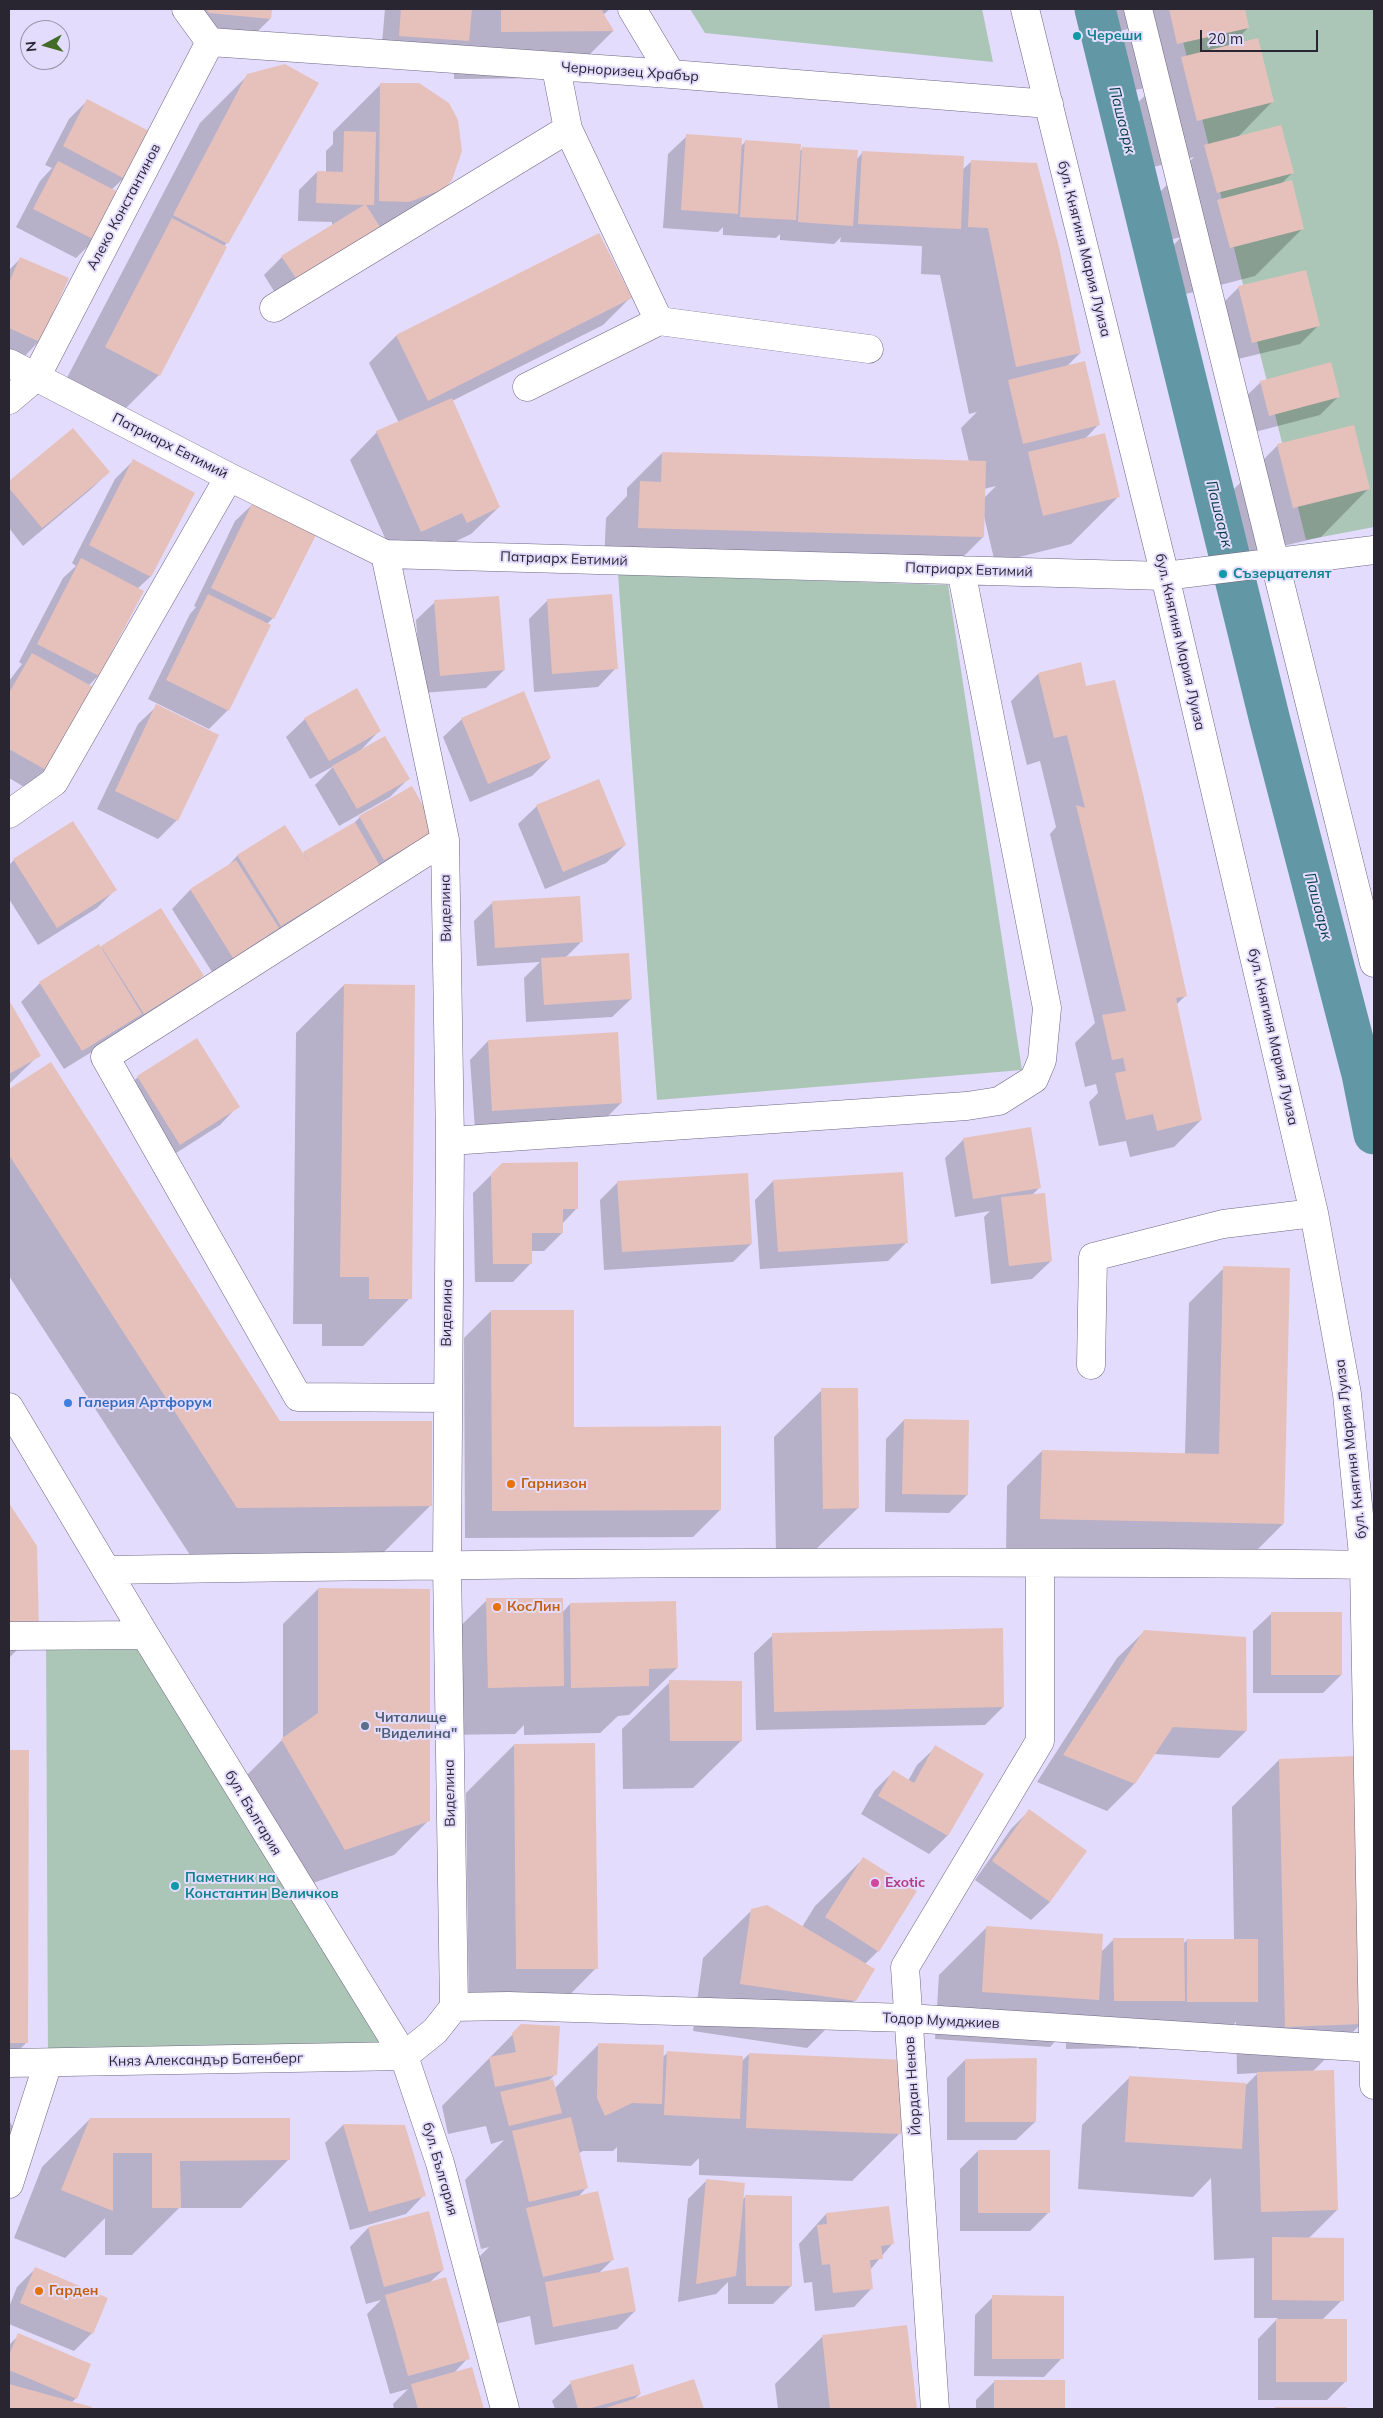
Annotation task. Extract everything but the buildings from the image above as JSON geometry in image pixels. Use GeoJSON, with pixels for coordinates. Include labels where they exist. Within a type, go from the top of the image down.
{"type":"FeatureCollection","features":[{"type":"Feature","properties":{"kind":"street"},"geometry":{"type":"LineString","coordinates":[[186,9],[210,42]]}},
{"type":"Feature","properties":{"kind":"street"},"geometry":{"type":"LineString","coordinates":[[632,9],[671,74]]}},
{"type":"Feature","properties":{"kind":"street","name":"бул. Княгиня Мария Луиза"},"geometry":{"type":"LineString","coordinates":[[1025,9],[1165,576],[1314,1213],[1347,1394],[1369,1565],[1374,2085]]}},
{"type":"Feature","properties":{"kind":"street"},"geometry":{"type":"LineString","coordinates":[[1138,9],[1374,964]]}},
{"type":"Feature","properties":{"kind":"street","name":"Черноризец Храбър"},"geometry":{"type":"LineString","coordinates":[[210,42],[556,68],[671,74],[1049,104]]}},
{"type":"Feature","properties":{"kind":"street","name":"Алеко Константинов"},"geometry":{"type":"LineString","coordinates":[[9,400],[36,377],[210,42]]}},
{"type":"Feature","properties":{"kind":"street"},"geometry":{"type":"LineString","coordinates":[[556,68],[568,128],[659,321]]}},
{"type":"Feature","properties":{"kind":"street"},"geometry":{"type":"LineString","coordinates":[[274,308],[568,128]]}},
{"type":"Feature","properties":{"kind":"street"},"geometry":{"type":"LineString","coordinates":[[527,387],[659,321],[869,349]]}},
{"type":"Feature","properties":{"kind":"street","name":"Патриарх Евтимий"},"geometry":{"type":"LineString","coordinates":[[9,363],[229,477],[385,554],[1165,576],[1374,550]]}},
{"type":"Feature","properties":{"kind":"street"},"geometry":{"type":"LineString","coordinates":[[9,814],[54,782],[229,477]]}},
{"type":"Feature","properties":{"kind":"street","name":"Виделина"},"geometry":{"type":"LineString","coordinates":[[385,554],[445,840],[450,1141],[446,1398],[447,1564],[454,2007]]}},
{"type":"Feature","properties":{"kind":"street"},"geometry":{"type":"LineString","coordinates":[[450,1141],[967,1106],[999,1101],[1034,1079],[1042,1060],[1047,1008],[961,570]]}},
{"type":"Feature","properties":{"kind":"street"},"geometry":{"type":"LineString","coordinates":[[445,840],[105,1057],[298,1398],[446,1398]]}},
{"type":"Feature","properties":{"kind":"street"},"geometry":{"type":"LineString","coordinates":[[1091,1365],[1092,1257],[1223,1224],[1314,1213]]}},
{"type":"Feature","properties":{"kind":"street","name":"бул. България"},"geometry":{"type":"LineString","coordinates":[[9,1407],[145,1635],[404,2056],[440,2163],[504,2409]]}},
{"type":"Feature","properties":{"kind":"street"},"geometry":{"type":"LineString","coordinates":[[106,1570],[447,1564],[1040,1563],[1369,1565]]}},
{"type":"Feature","properties":{"kind":"street","name":"Йордан Ненов"},"geometry":{"type":"LineString","coordinates":[[935,2409],[905,1967],[1040,1741],[1040,1563]]}},
{"type":"Feature","properties":{"kind":"street"},"geometry":{"type":"LineString","coordinates":[[9,1636],[145,1635]]}},
{"type":"Feature","properties":{"kind":"street","name":"Тодор Мумджиев"},"geometry":{"type":"LineString","coordinates":[[454,2007],[508,2006],[908,2018],[1373,2048]]}},
{"type":"Feature","properties":{"kind":"street"},"geometry":{"type":"LineString","coordinates":[[404,2056],[435,2031],[454,2007]]}},
{"type":"Feature","properties":{"kind":"street","name":"Княз Александър Батенберг"},"geometry":{"type":"LineString","coordinates":[[9,2063],[404,2056]]}},
{"type":"Feature","properties":{"kind":"street"},"geometry":{"type":"LineString","coordinates":[[9,2184],[48,2063]]}},
{"type":"Feature","properties":{"kind":"green space"},"geometry":{"type":"Polygon","coordinates":[[[690,9],[982,9],[993,62],[705,33],[690,9]]]}},
{"type":"Feature","properties":{"kind":"green space"},"geometry":{"type":"Polygon","coordinates":[[[1175,9],[1374,9],[1374,527],[1306,540],[1175,9]]]}},
{"type":"Feature","properties":{"kind":"green space"},"geometry":{"type":"Polygon","coordinates":[[[618,574],[948,585],[1022,1070],[657,1100],[618,574]]]}},
{"type":"Feature","properties":{"kind":"green space"},"geometry":{"type":"Polygon","coordinates":[[[145,1635],[404,2056],[48,2063],[46,1636],[145,1635]]]}},
{"type":"Feature","properties":{"kind":"waterway","name":"Пашаарк"},"geometry":{"type":"LineString","coordinates":[[1095,9],[1270,721],[1362,1074],[1374,1134]]}},
{"type":"Feature","properties":{"kind":"place","name":"Череши"},"geometry":{"type":"Point","coordinates":[1077,36]}},
{"type":"Feature","properties":{"kind":"place","name":"Съзерцателят"},"geometry":{"type":"Point","coordinates":[1223,574]}},
{"type":"Feature","properties":{"kind":"place","name":"Галерия Артфорум"},"geometry":{"type":"Point","coordinates":[68,1403]}},
{"type":"Feature","properties":{"kind":"place","name":"Гарнизон"},"geometry":{"type":"Point","coordinates":[511,1484]}},
{"type":"Feature","properties":{"kind":"place","name":"КосЛин"},"geometry":{"type":"Point","coordinates":[497,1607]}},
{"type":"Feature","properties":{"kind":"place","name":"Читалище \"Виделина\""},"geometry":{"type":"Point","coordinates":[365,1726]}},
{"type":"Feature","properties":{"kind":"place","name":"Exotic"},"geometry":{"type":"Point","coordinates":[875,1883]}},
{"type":"Feature","properties":{"kind":"place","name":"Паметник на Константин Величков"},"geometry":{"type":"Point","coordinates":[175,1886]}},
{"type":"Feature","properties":{"kind":"place","name":"Гарден"},"geometry":{"type":"Point","coordinates":[39,2291]}}]}
